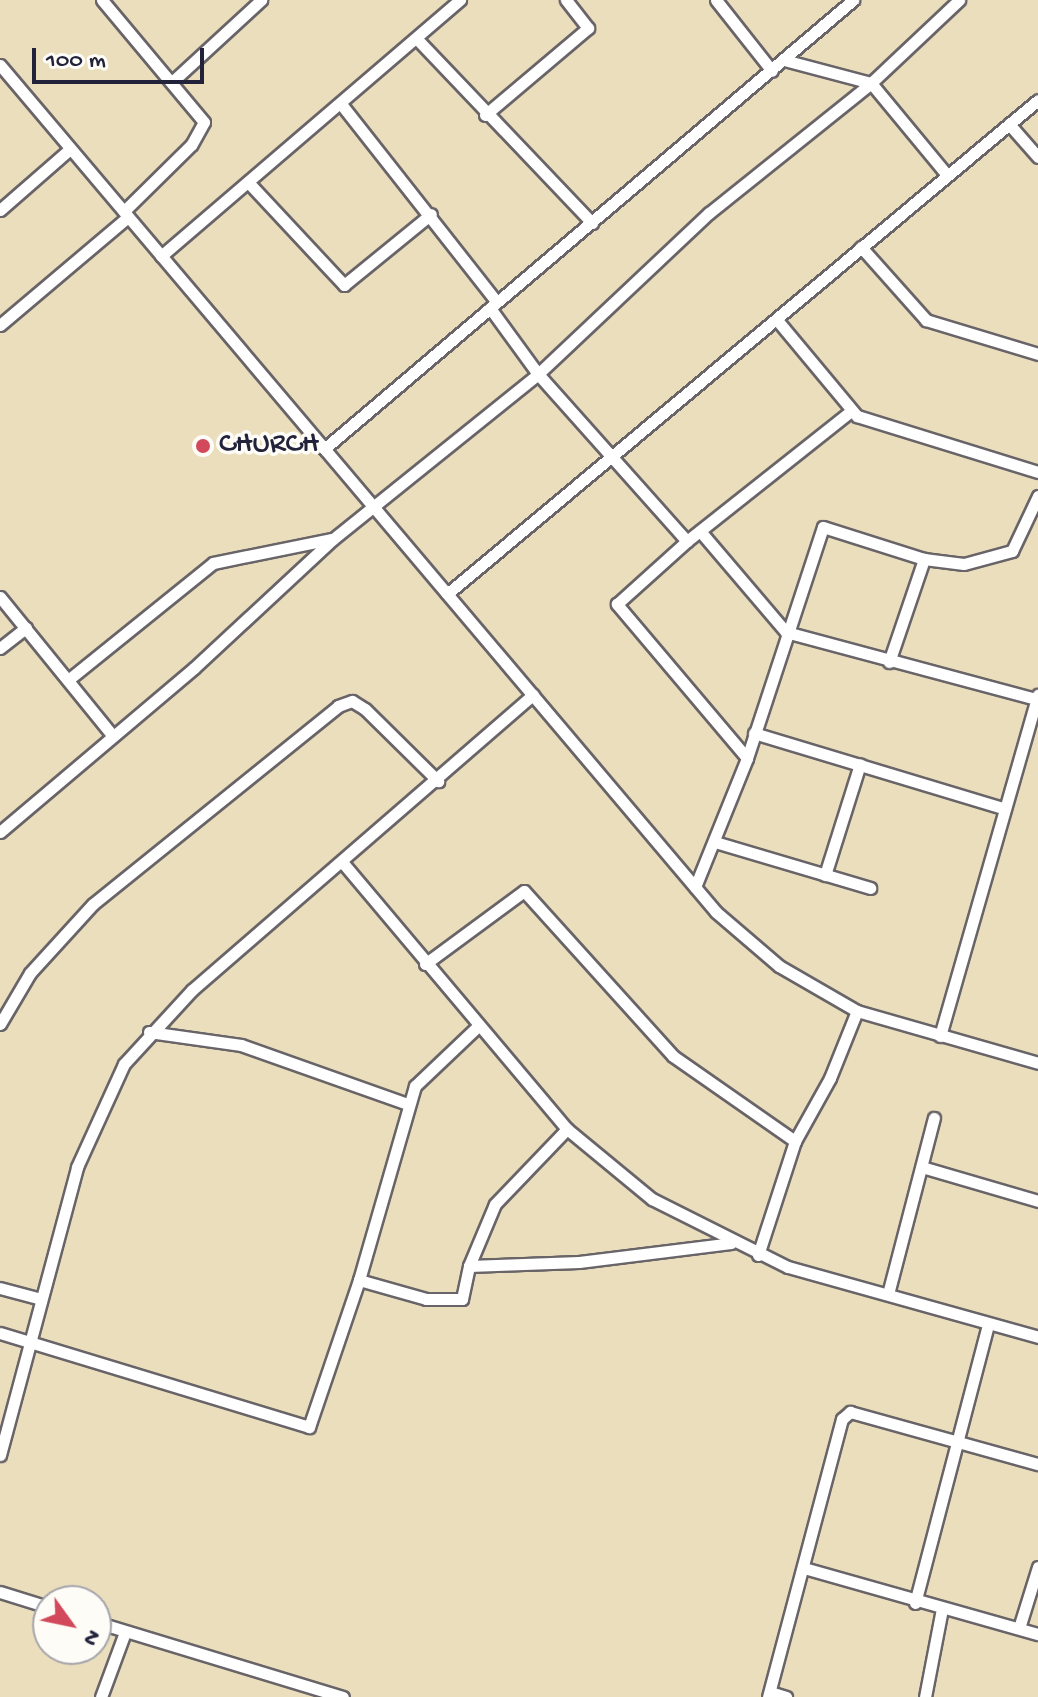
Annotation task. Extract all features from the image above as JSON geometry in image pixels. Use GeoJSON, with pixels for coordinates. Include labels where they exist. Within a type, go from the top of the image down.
{"type":"FeatureCollection","features":[{"type":"Feature","properties":{"kind":"street"},"geometry":{"type":"LineString","coordinates":[[0,325],[126,214],[202,128],[201,113],[102,0]]}},
{"type":"Feature","properties":{"kind":"street"},"geometry":{"type":"LineString","coordinates":[[173,81],[261,0]]}},
{"type":"Feature","properties":{"kind":"street"},"geometry":{"type":"LineString","coordinates":[[161,256],[460,0]]}},
{"type":"Feature","properties":{"kind":"street"},"geometry":{"type":"LineString","coordinates":[[485,115],[588,28],[566,0]]}},
{"type":"Feature","properties":{"kind":"street"},"geometry":{"type":"LineString","coordinates":[[716,0],[772,71]]}},
{"type":"Feature","properties":{"kind":"street"},"geometry":{"type":"LineString","coordinates":[[324,449],[853,0]]}},
{"type":"Feature","properties":{"kind":"street"},"geometry":{"type":"LineString","coordinates":[[0,832],[113,736],[333,539],[538,374],[709,213],[871,83],[959,0]]}},
{"type":"Feature","properties":{"kind":"street"},"geometry":{"type":"LineString","coordinates":[[417,39],[485,115],[592,223]]}},
{"type":"Feature","properties":{"kind":"street"},"geometry":{"type":"LineString","coordinates":[[784,60],[871,83],[947,175]]}},
{"type":"Feature","properties":{"kind":"street"},"geometry":{"type":"LineString","coordinates":[[0,65],[695,887],[779,966],[857,1011],[1038,1063]]}},
{"type":"Feature","properties":{"kind":"street"},"geometry":{"type":"LineString","coordinates":[[447,594],[1038,100]]}},
{"type":"Feature","properties":{"kind":"street"},"geometry":{"type":"LineString","coordinates":[[341,104],[431,214],[538,374],[687,541]]}},
{"type":"Feature","properties":{"kind":"street"},"geometry":{"type":"LineString","coordinates":[[1009,124],[1038,157]]}},
{"type":"Feature","properties":{"kind":"street"},"geometry":{"type":"LineString","coordinates":[[0,210],[70,149]]}},
{"type":"Feature","properties":{"kind":"street"},"geometry":{"type":"LineString","coordinates":[[248,182],[344,285],[431,214]]}},
{"type":"Feature","properties":{"kind":"street"},"geometry":{"type":"LineString","coordinates":[[861,247],[926,320],[1038,354]]}},
{"type":"Feature","properties":{"kind":"street"},"geometry":{"type":"LineString","coordinates":[[777,320],[851,411],[874,424],[1038,472]]}},
{"type":"Feature","properties":{"kind":"street"},"geometry":{"type":"LineString","coordinates":[[747,758],[617,604],[687,541],[851,411]]}},
{"type":"Feature","properties":{"kind":"street"},"geometry":{"type":"LineString","coordinates":[[695,887],[747,758],[823,527],[924,559],[964,564],[1005,555],[1017,542],[1038,496]]}},
{"type":"Feature","properties":{"kind":"street"},"geometry":{"type":"LineString","coordinates":[[700,531],[786,632],[889,662],[1037,696],[940,1036]]}},
{"type":"Feature","properties":{"kind":"street"},"geometry":{"type":"LineString","coordinates":[[68,680],[213,563],[333,539]]}},
{"type":"Feature","properties":{"kind":"street"},"geometry":{"type":"LineString","coordinates":[[889,662],[924,559]]}},
{"type":"Feature","properties":{"kind":"street"},"geometry":{"type":"LineString","coordinates":[[0,597],[113,736]]}},
{"type":"Feature","properties":{"kind":"street"},"geometry":{"type":"LineString","coordinates":[[0,648],[26,628]]}},
{"type":"Feature","properties":{"kind":"street"},"geometry":{"type":"LineString","coordinates":[[0,1455],[41,1299],[96,1117],[124,1064],[149,1032],[533,695]]}},
{"type":"Feature","properties":{"kind":"street"},"geometry":{"type":"LineString","coordinates":[[0,1024],[30,973],[93,904],[338,706],[352,701],[365,709],[438,781]]}},
{"type":"Feature","properties":{"kind":"street"},"geometry":{"type":"LineString","coordinates":[[754,733],[1005,809]]}},
{"type":"Feature","properties":{"kind":"street"},"geometry":{"type":"LineString","coordinates":[[825,875],[860,764]]}},
{"type":"Feature","properties":{"kind":"street"},"geometry":{"type":"LineString","coordinates":[[715,842],[870,888]]}},
{"type":"Feature","properties":{"kind":"street"},"geometry":{"type":"LineString","coordinates":[[343,863],[477,1027],[567,1129],[652,1199],[758,1255],[1038,1337]]}},
{"type":"Feature","properties":{"kind":"street"},"geometry":{"type":"LineString","coordinates":[[425,964],[524,891],[673,1056],[795,1141]]}},
{"type":"Feature","properties":{"kind":"street"},"geometry":{"type":"LineString","coordinates":[[758,1255],[795,1141],[830,1078],[857,1011]]}},
{"type":"Feature","properties":{"kind":"street"},"geometry":{"type":"LineString","coordinates":[[0,1333],[301,1428],[314,1418],[359,1280],[408,1104],[419,1079],[477,1027]]}},
{"type":"Feature","properties":{"kind":"street"},"geometry":{"type":"LineString","coordinates":[[149,1032],[241,1045],[408,1104]]}},
{"type":"Feature","properties":{"kind":"street"},"geometry":{"type":"LineString","coordinates":[[888,1294],[934,1118]]}},
{"type":"Feature","properties":{"kind":"street"},"geometry":{"type":"LineString","coordinates":[[359,1280],[455,1302],[465,1293],[469,1266],[506,1187],[567,1129]]}},
{"type":"Feature","properties":{"kind":"street"},"geometry":{"type":"LineString","coordinates":[[922,1167],[1038,1201]]}},
{"type":"Feature","properties":{"kind":"street"},"geometry":{"type":"LineString","coordinates":[[469,1266],[579,1262],[732,1243]]}},
{"type":"Feature","properties":{"kind":"street"},"geometry":{"type":"LineString","coordinates":[[0,1288],[41,1299]]}},
{"type":"Feature","properties":{"kind":"street"},"geometry":{"type":"LineString","coordinates":[[915,1603],[988,1324]]}},
{"type":"Feature","properties":{"kind":"street"},"geometry":{"type":"LineString","coordinates":[[786,1697],[769,1694],[842,1419],[850,1412],[1038,1464]]}},
{"type":"Feature","properties":{"kind":"street"},"geometry":{"type":"LineString","coordinates":[[1019,1628],[1038,1567]]}},
{"type":"Feature","properties":{"kind":"street"},"geometry":{"type":"LineString","coordinates":[[804,1568],[915,1603],[1038,1634]]}},
{"type":"Feature","properties":{"kind":"street"},"geometry":{"type":"LineString","coordinates":[[0,1592],[32,1602]]}},
{"type":"Feature","properties":{"kind":"street"},"geometry":{"type":"LineString","coordinates":[[925,1697],[942,1609]]}},
{"type":"Feature","properties":{"kind":"street"},"geometry":{"type":"LineString","coordinates":[[112,1628],[343,1697]]}},
{"type":"Feature","properties":{"kind":"street"},"geometry":{"type":"LineString","coordinates":[[101,1697],[125,1632]]}},
{"type":"Feature","properties":{"kind":"place","name":"CHURCH"},"geometry":{"type":"Point","coordinates":[203,446]}}]}
